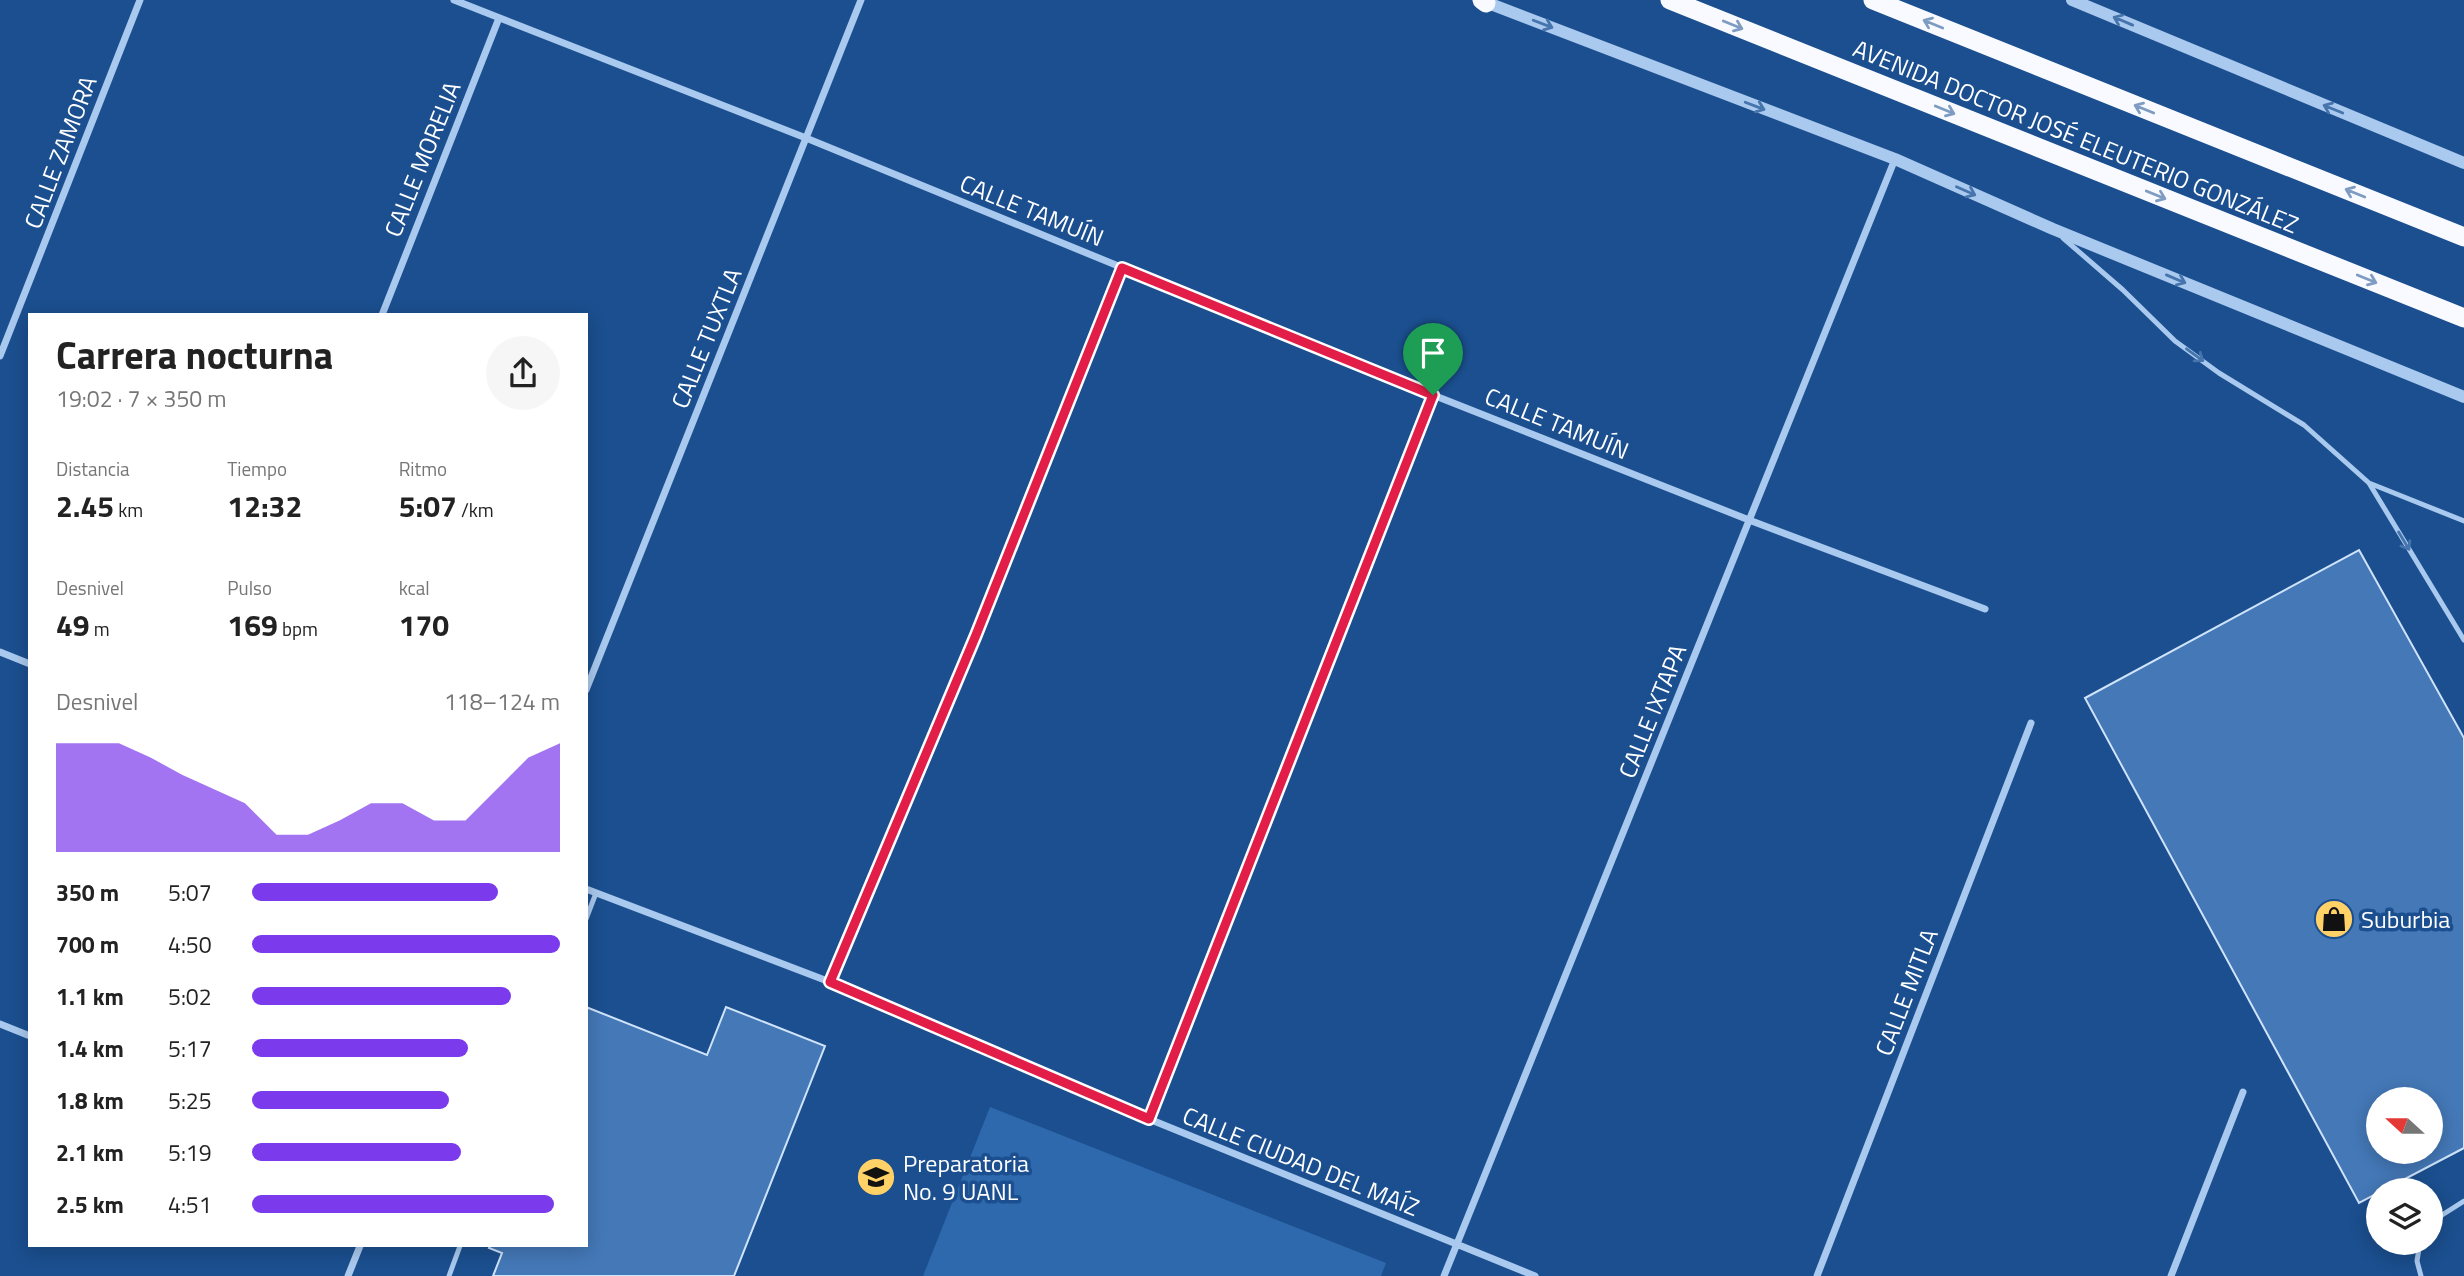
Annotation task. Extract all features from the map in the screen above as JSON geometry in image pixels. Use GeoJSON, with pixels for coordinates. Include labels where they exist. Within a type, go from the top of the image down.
{"type":"FeatureCollection","features":[{"type":"Feature","properties":{"kind":"highway","name":"AVENIDA DOCTOR JOSÉ ELEUTERIO GONZÁLEZ"},"geometry":{"type":"LineString","coordinates":[[1670,0],[2464,318]]}},
{"type":"Feature","properties":{"kind":"highway","name":"AVENIDA DOCTOR JOSÉ ELEUTERIO GONZÁLEZ"},"geometry":{"type":"LineString","coordinates":[[1873,0],[2464,237]]}},
{"type":"Feature","properties":{"kind":"street","name":"CALLE ZAMORA"},"geometry":{"type":"LineString","coordinates":[[0,356],[140,0]]}},
{"type":"Feature","properties":{"kind":"street","name":"CALLE TAMUÍN"},"geometry":{"type":"LineString","coordinates":[[454,0],[806,138],[1433,395],[1749,520],[1985,609]]}},
{"type":"Feature","properties":{"kind":"street","name":"CALLE TUXTLA"},"geometry":{"type":"LineString","coordinates":[[588,685],[861,0]]}},
{"type":"Feature","properties":{"kind":"street"},"geometry":{"type":"LineString","coordinates":[[2072,0],[2464,163]]}},
{"type":"Feature","properties":{"kind":"street"},"geometry":{"type":"LineString","coordinates":[[1482,1],[1895,159],[2053,229],[2464,397]]}},
{"type":"Feature","properties":{"kind":"street","name":"CALLE MORELIA"},"geometry":{"type":"LineString","coordinates":[[383,313],[499,18]]}},
{"type":"Feature","properties":{"kind":"street","name":"CALLE IXTAPA"},"geometry":{"type":"LineString","coordinates":[[1444,1276],[1895,159]]}},
{"type":"Feature","properties":{"kind":"street"},"geometry":{"type":"LineString","coordinates":[[830,982],[976,635],[1122,268]]}},
{"type":"Feature","properties":{"kind":"street"},"geometry":{"type":"LineString","coordinates":[[1149,1119],[1433,395]]}},
{"type":"Feature","properties":{"kind":"street"},"geometry":{"type":"LineString","coordinates":[[0,652],[28,663]]}},
{"type":"Feature","properties":{"kind":"street","name":"CALLE MITLA"},"geometry":{"type":"LineString","coordinates":[[1817,1276],[2031,723]]}},
{"type":"Feature","properties":{"kind":"street","name":"CALLE CIUDAD DEL MAÍZ"},"geometry":{"type":"LineString","coordinates":[[588,890],[830,982],[1149,1119],[1535,1276]]}},
{"type":"Feature","properties":{"kind":"street"},"geometry":{"type":"LineString","coordinates":[[0,1024],[28,1035]]}},
{"type":"Feature","properties":{"kind":"street"},"geometry":{"type":"LineString","coordinates":[[2171,1276],[2243,1092]]}},
{"type":"Feature","properties":{"kind":"street"},"geometry":{"type":"LineString","coordinates":[[348,1276],[360,1247]]}},
{"type":"Feature","properties":{"kind":"lane"},"geometry":{"type":"LineString","coordinates":[[2053,229],[2123,290],[2175,341],[2219,373],[2304,425],[2369,483],[2464,640]]}},
{"type":"Feature","properties":{"kind":"lane"},"geometry":{"type":"LineString","coordinates":[[2369,483],[2464,521]]}},
{"type":"Feature","properties":{"kind":"lane"},"geometry":{"type":"LineString","coordinates":[[588,914],[596,893]]}},
{"type":"Feature","properties":{"kind":"lane"},"geometry":{"type":"LineString","coordinates":[[2443,1214],[2464,1201]]}},
{"type":"Feature","properties":{"kind":"lane"},"geometry":{"type":"LineString","coordinates":[[449,1276],[460,1247]]}},
{"type":"Feature","properties":{"kind":"lane"},"geometry":{"type":"LineString","coordinates":[[2418,1255],[2421,1276]]}},
{"type":"Feature","properties":{"kind":"shaded area"},"geometry":{"type":"Polygon","coordinates":[[[990,1107],[1386,1263],[1381,1276],[923,1276],[990,1107]]]}},
{"type":"Feature","properties":{"kind":"building","name":"Suburbia"},"geometry":{"type":"Polygon","coordinates":[[[2359,550],[2464,738],[2464,1148],[2443,1159],[2443,1087],[2366,1087],[2366,1164],[2434,1164],[2407,1178],[2366,1178],[2366,1199],[2359,1203],[2085,698],[2359,550]]]}},
{"type":"Feature","properties":{"kind":"building"},"geometry":{"type":"Polygon","coordinates":[[[726,1007],[825,1046],[734,1276],[493,1276],[502,1253],[489,1248],[588,1247],[588,1008],[707,1055],[726,1007]]]}},
{"type":"Feature","properties":{"kind":"place","name":"Suburbia"},"geometry":{"type":"Point","coordinates":[2334,919]}},
{"type":"Feature","properties":{"kind":"place","name":"Preparatoria No. 9 UANL"},"geometry":{"type":"Point","coordinates":[876,1177]}},
{"type":"Feature","properties":{"kind":"route"},"geometry":{"type":"LineString","coordinates":[[1122,268],[1433,395],[1149,1119],[830,982],[976,635],[1122,268]]}}]}
